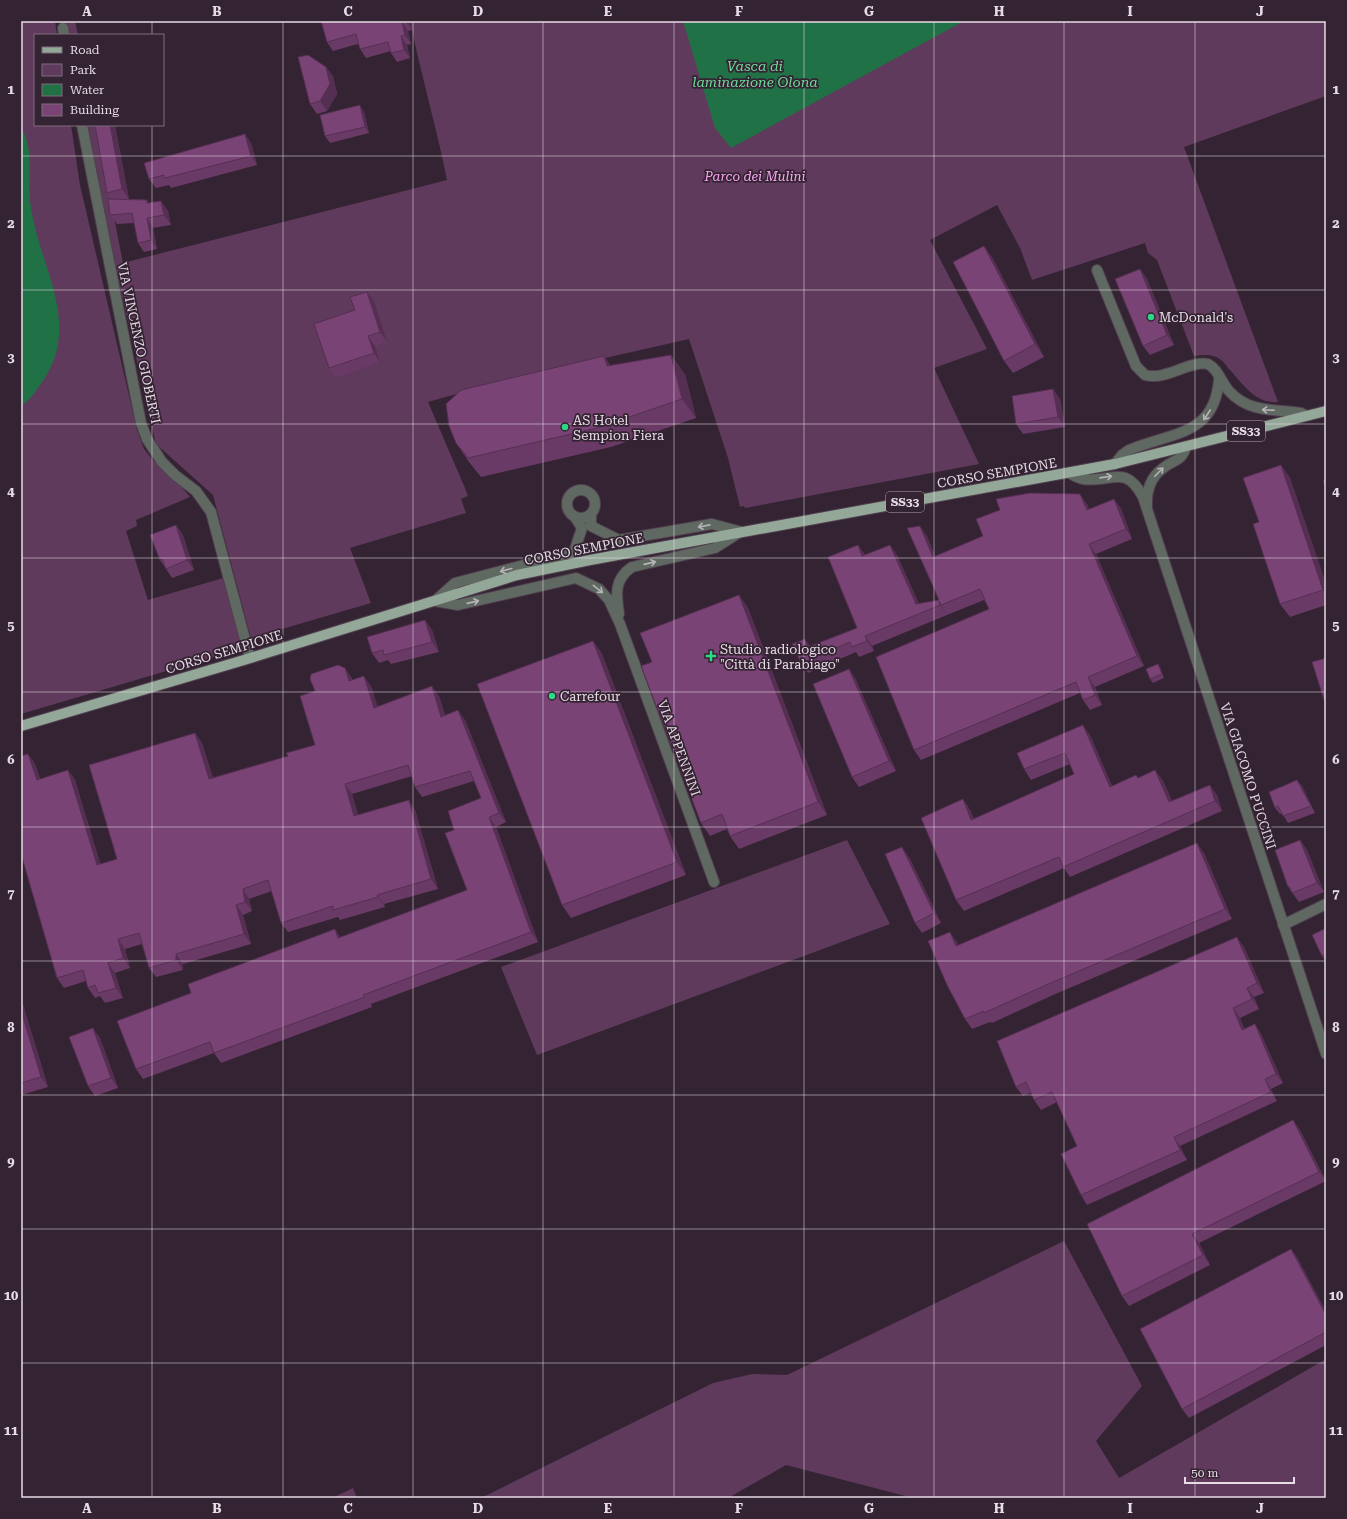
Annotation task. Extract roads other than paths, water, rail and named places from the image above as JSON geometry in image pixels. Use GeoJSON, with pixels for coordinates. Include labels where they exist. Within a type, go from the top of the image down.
{"type":"FeatureCollection","features":[{"type":"Feature","properties":{"kind":"main road","name":"CORSO SEMPIONE"},"geometry":{"type":"LineString","coordinates":[[21,726],[250,658],[517,575],[590,560],[1115,464],[1326,410]]}},
{"type":"Feature","properties":{"kind":"street","name":"VIA VINCENZO GIOBERTI"},"geometry":{"type":"LineString","coordinates":[[82,126],[141,423],[148,439],[162,462],[196,491],[211,512],[250,658]]}},
{"type":"Feature","properties":{"kind":"street"},"geometry":{"type":"LineString","coordinates":[[1097,270],[1140,371],[1145,375],[1158,377],[1205,363],[1213,367],[1219,379],[1230,392],[1252,407],[1301,413],[1306,416]]}},
{"type":"Feature","properties":{"kind":"street"},"geometry":{"type":"LineString","coordinates":[[1115,464],[1122,455],[1129,450],[1189,429],[1203,421],[1214,403],[1218,391],[1219,379]]}},
{"type":"Feature","properties":{"kind":"street"},"geometry":{"type":"LineString","coordinates":[[1147,507],[1147,494],[1152,480],[1162,468],[1181,458],[1186,446]]}},
{"type":"Feature","properties":{"kind":"street"},"geometry":{"type":"LineString","coordinates":[[1069,473],[1084,479],[1117,476],[1126,477],[1135,485],[1147,507]]}},
{"type":"Feature","properties":{"kind":"street","name":"CORSO SEMPIONE"},"geometry":{"type":"LineString","coordinates":[[435,601],[455,583],[574,552],[582,528],[576,517],[569,511],[567,502],[572,494],[580,490],[588,492],[594,499],[595,507],[591,514],[591,526],[619,540],[712,524],[742,532]]}},
{"type":"Feature","properties":{"kind":"street","name":"VIA GIACOMO PUCCINI"},"geometry":{"type":"LineString","coordinates":[[1147,507],[1326,1054]]}},
{"type":"Feature","properties":{"kind":"street"},"geometry":{"type":"LineString","coordinates":[[576,517],[584,518],[591,514]]}},
{"type":"Feature","properties":{"kind":"street","name":"VIA APPENNINI"},"geometry":{"type":"LineString","coordinates":[[620,624],[617,598],[618,583],[622,573],[632,567],[715,548],[742,532]]}},
{"type":"Feature","properties":{"kind":"street","name":"VIA APPENNINI"},"geometry":{"type":"LineString","coordinates":[[435,601],[458,605],[576,578],[599,588],[609,600],[620,624],[714,882]]}},
{"type":"Feature","properties":{"kind":"street"},"geometry":{"type":"LineString","coordinates":[[1283,925],[1326,904]]}},
{"type":"Feature","properties":{"kind":"water","name":"Vasca di laminazione Olona"},"geometry":{"type":"Polygon","coordinates":[[[683,21],[964,21],[731,148],[715,128],[683,21]]]}},
{"type":"Feature","properties":{"kind":"water"},"geometry":{"type":"Polygon","coordinates":[[[21,127],[26,137],[28,147],[31,208],[36,231],[55,295],[59,316],[59,338],[54,359],[43,381],[31,398],[21,406],[21,127]]]}},
{"type":"Feature","properties":{"kind":"place","name":"McDonald's"},"geometry":{"type":"Point","coordinates":[1151,317]}},
{"type":"Feature","properties":{"kind":"place","name":"AS Hotel Sempion Fiera"},"geometry":{"type":"Point","coordinates":[565,427]}},
{"type":"Feature","properties":{"kind":"place","name":"Studio radiologico \"Città di Parabiago\""},"geometry":{"type":"Point","coordinates":[711,656]}},
{"type":"Feature","properties":{"kind":"place","name":"Carrefour"},"geometry":{"type":"Point","coordinates":[552,696]}},
{"type":"Feature","properties":{"kind":"park label","name":"Parco dei Mulini"},"geometry":{"type":"Point","coordinates":[755,176]}}]}
